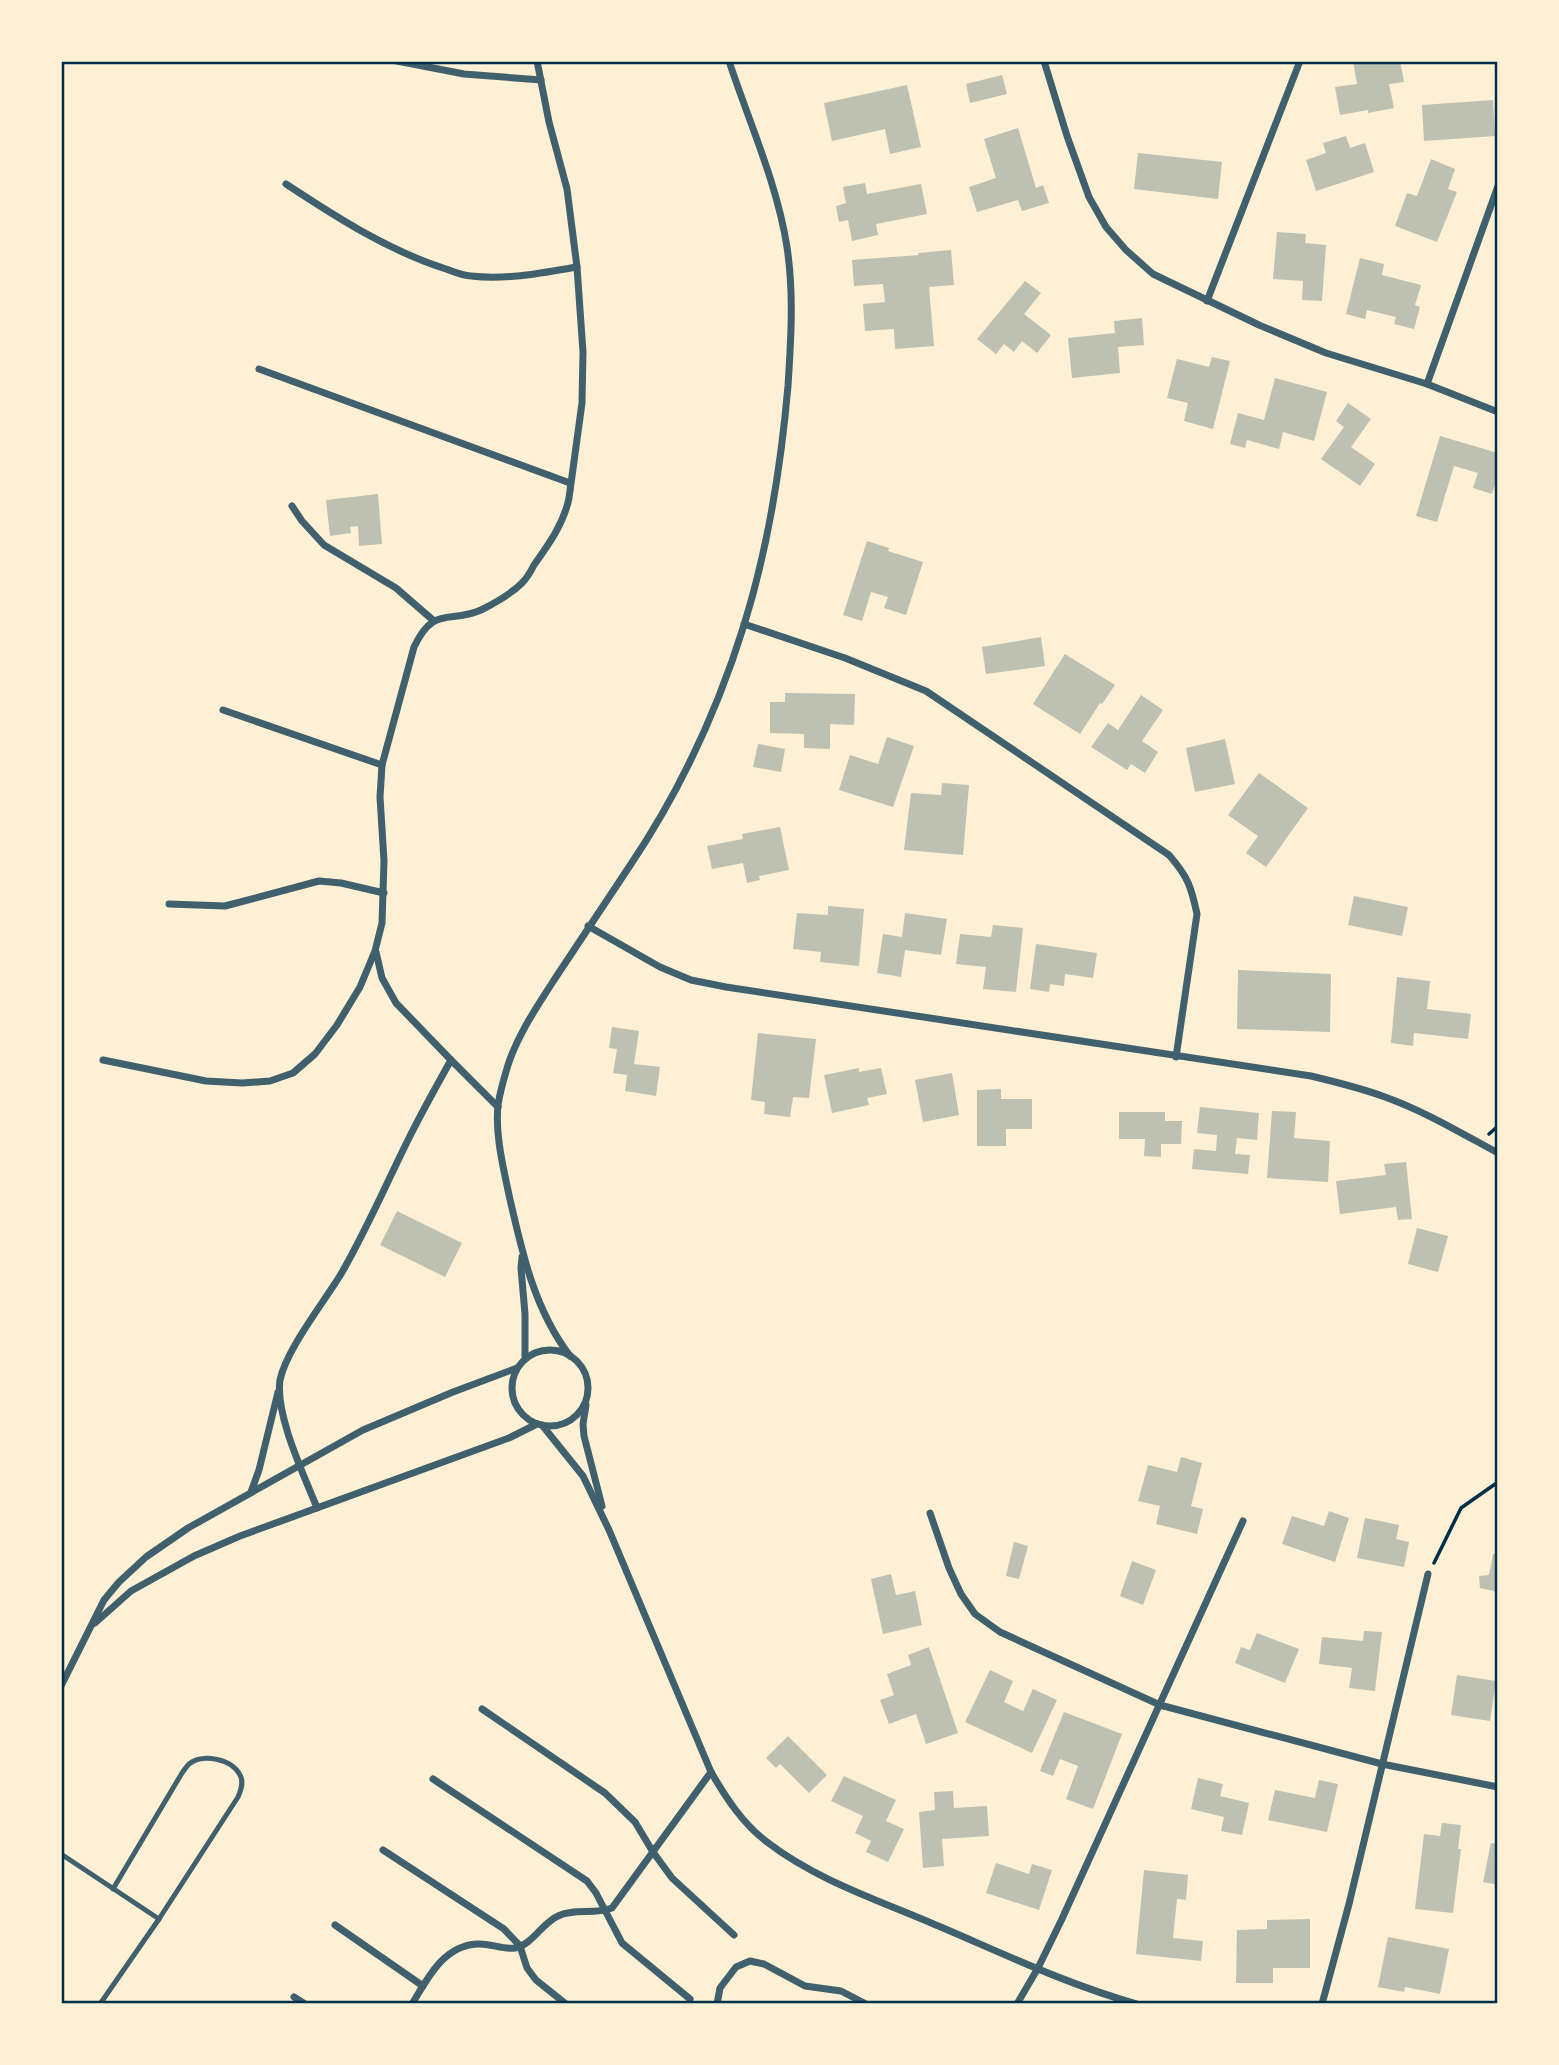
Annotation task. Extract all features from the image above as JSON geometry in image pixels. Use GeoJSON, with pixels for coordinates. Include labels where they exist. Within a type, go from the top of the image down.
{"type":"FeatureCollection","features":[{"type":"Feature","properties":{"kind":"street"},"geometry":{"type":"LineString","coordinates":[[397,61],[464,74],[541,80]]}},
{"type":"Feature","properties":{"kind":"street"},"geometry":{"type":"LineString","coordinates":[[103,1060],[218,1082],[270,1081],[293,1073],[315,1054],[360,987],[383,923],[380,797],[382,765],[414,647],[422,631],[433,621],[477,612],[500,600],[523,582],[554,537],[567,510],[582,403],[583,352],[578,267],[567,189],[549,122],[537,61]]}},
{"type":"Feature","properties":{"kind":"street"},"geometry":{"type":"LineString","coordinates":[[609,1530],[585,1447],[583,1424],[588,1386],[586,1374],[557,1339],[543,1312],[522,1256],[503,1168],[498,1107],[509,1061],[520,1035],[588,926],[648,838],[705,729],[744,624],[764,548],[778,468],[791,350],[792,308],[787,245],[782,220],[729,61]]}},
{"type":"Feature","properties":{"kind":"street"},"geometry":{"type":"LineString","coordinates":[[1044,61],[1089,197],[1106,227],[1126,250],[1153,274],[1207,301],[1326,353],[1427,384],[1498,411]]}},
{"type":"Feature","properties":{"kind":"street"},"geometry":{"type":"LineString","coordinates":[[1207,301],[1300,61]]}},
{"type":"Feature","properties":{"kind":"street"},"geometry":{"type":"LineString","coordinates":[[286,184],[388,244],[426,262],[469,276],[518,277],[578,267]]}},
{"type":"Feature","properties":{"kind":"street"},"geometry":{"type":"LineString","coordinates":[[1427,384],[1498,186]]}},
{"type":"Feature","properties":{"kind":"street"},"geometry":{"type":"LineString","coordinates":[[259,369],[570,483]]}},
{"type":"Feature","properties":{"kind":"street"},"geometry":{"type":"LineString","coordinates":[[292,506],[324,545],[396,589],[433,621]]}},
{"type":"Feature","properties":{"kind":"street"},"geometry":{"type":"LineString","coordinates":[[744,624],[845,658],[926,691],[1169,855],[1185,874],[1197,914],[1176,1056]]}},
{"type":"Feature","properties":{"kind":"street"},"geometry":{"type":"LineString","coordinates":[[223,710],[382,765]]}},
{"type":"Feature","properties":{"kind":"street"},"geometry":{"type":"LineString","coordinates":[[169,904],[225,906],[319,881],[384,893]]}},
{"type":"Feature","properties":{"kind":"street"},"geometry":{"type":"LineString","coordinates":[[588,926],[660,967],[691,980],[1311,1076],[1386,1097],[1434,1118],[1498,1153]]}},
{"type":"Feature","properties":{"kind":"street"},"geometry":{"type":"LineString","coordinates":[[375,951],[382,978],[396,1003],[498,1107]]}},
{"type":"Feature","properties":{"kind":"street"},"geometry":{"type":"LineString","coordinates":[[251,1492],[285,1366],[364,1232],[450,1060]]}},
{"type":"Feature","properties":{"kind":"street"},"geometry":{"type":"LineString","coordinates":[[522,1256],[526,1359]]}},
{"type":"Feature","properties":{"kind":"street"},"geometry":{"type":"LineString","coordinates":[[61,1686],[104,1600],[119,1581],[146,1557],[188,1528],[363,1430],[517,1368],[536,1353],[559,1351],[570,1356]]}},
{"type":"Feature","properties":{"kind":"street"},"geometry":{"type":"LineString","coordinates":[[517,1368],[512,1387],[516,1405],[529,1419],[540,1424],[553,1426],[564,1423],[574,1417],[587,1398]]}},
{"type":"Feature","properties":{"kind":"street"},"geometry":{"type":"LineString","coordinates":[[280,1381],[281,1409],[317,1508]]}},
{"type":"Feature","properties":{"kind":"street"},"geometry":{"type":"LineString","coordinates":[[92,1626],[131,1591],[156,1575],[240,1536],[509,1438],[540,1424]]}},
{"type":"Feature","properties":{"kind":"street"},"geometry":{"type":"LineString","coordinates":[[540,1424],[583,1476],[609,1530],[711,1772],[727,1799],[746,1822],[786,1856],[851,1888],[1067,1981],[1137,2004]]}},
{"type":"Feature","properties":{"kind":"street"},"geometry":{"type":"LineString","coordinates":[[930,1513],[961,1594],[975,1614],[1000,1632],[1160,1705],[1382,1764],[1498,1787]]}},
{"type":"Feature","properties":{"kind":"street"},"geometry":{"type":"LineString","coordinates":[[1017,2004],[1038,1968],[1243,1521]]}},
{"type":"Feature","properties":{"kind":"street"},"geometry":{"type":"LineString","coordinates":[[1322,2004],[1428,1574]]}},
{"type":"Feature","properties":{"kind":"street"},"geometry":{"type":"LineString","coordinates":[[482,1709],[605,1793],[635,1822],[672,1878],[734,1936]]}},
{"type":"Feature","properties":{"kind":"street"},"geometry":{"type":"LineString","coordinates":[[423,2004],[414,2001],[441,1961],[451,1952],[464,1946],[480,1944],[515,1948],[527,1944],[548,1921],[561,1914],[575,1911],[600,1912],[612,1908],[711,1772]]}},
{"type":"Feature","properties":{"kind":"street"},"geometry":{"type":"LineString","coordinates":[[433,1779],[587,1881],[622,1942],[690,1999]]}},
{"type":"Feature","properties":{"kind":"street"},"geometry":{"type":"LineString","coordinates":[[383,1850],[504,1929],[520,1946],[527,1968],[536,1980],[566,2004]]}},
{"type":"Feature","properties":{"kind":"street"},"geometry":{"type":"LineString","coordinates":[[335,1925],[423,1986]]}},
{"type":"Feature","properties":{"kind":"street"},"geometry":{"type":"LineString","coordinates":[[717,2004],[720,1988],[736,1966],[750,1961],[764,1964],[805,1986],[841,1992],[866,2004]]}},
{"type":"Feature","properties":{"kind":"street"},"geometry":{"type":"LineString","coordinates":[[294,1997],[305,2004]]}},
{"type":"Feature","properties":{"kind":"lane"},"geometry":{"type":"LineString","coordinates":[[100,2004],[238,1797],[242,1788],[241,1776],[234,1768],[212,1758],[190,1764],[113,1889]]}},
{"type":"Feature","properties":{"kind":"lane"},"geometry":{"type":"LineString","coordinates":[[61,1854],[159,1919]]}},
{"type":"Feature","properties":{"kind":"path"},"geometry":{"type":"LineString","coordinates":[[1428,1574],[1461,1508],[1498,1482]]}},
{"type":"Feature","properties":{"kind":"building"},"geometry":{"type":"Polygon","coordinates":[[[1353,61],[1400,61],[1404,82],[1389,84],[1394,108],[1340,115],[1335,87],[1357,84],[1353,61]]]}},
{"type":"Feature","properties":{"kind":"building"},"geometry":{"type":"Polygon","coordinates":[[[1002,75],[1007,94],[970,103],[966,84],[1002,75]]]}},
{"type":"Feature","properties":{"kind":"building"},"geometry":{"type":"Polygon","coordinates":[[[907,85],[921,147],[890,154],[885,129],[832,141],[824,103],[907,85]]]}},
{"type":"Feature","properties":{"kind":"building"},"geometry":{"type":"Polygon","coordinates":[[[1493,100],[1495,136],[1424,141],[1422,105],[1493,100]]]}},
{"type":"Feature","properties":{"kind":"building"},"geometry":{"type":"Polygon","coordinates":[[[1018,128],[1036,188],[1043,185],[1049,203],[1022,211],[1018,200],[977,212],[969,187],[996,178],[984,139],[1018,128]]]}},
{"type":"Feature","properties":{"kind":"building"},"geometry":{"type":"Polygon","coordinates":[[[1346,136],[1350,148],[1365,143],[1374,172],[1316,191],[1306,160],[1326,153],[1323,143],[1346,136]]]}},
{"type":"Feature","properties":{"kind":"building"},"geometry":{"type":"Polygon","coordinates":[[[1138,153],[1222,162],[1218,199],[1134,189],[1138,153]]]}},
{"type":"Feature","properties":{"kind":"building"},"geometry":{"type":"Polygon","coordinates":[[[1431,159],[1455,169],[1448,189],[1457,192],[1437,242],[1395,226],[1407,193],[1417,196],[1431,159]]]}},
{"type":"Feature","properties":{"kind":"building"},"geometry":{"type":"Polygon","coordinates":[[[865,183],[867,194],[921,184],[927,214],[876,224],[878,235],[852,241],[848,220],[839,222],[836,206],[846,203],[843,187],[865,183]]]}},
{"type":"Feature","properties":{"kind":"building"},"geometry":{"type":"Polygon","coordinates":[[[1277,232],[1306,234],[1305,243],[1326,245],[1322,301],[1302,300],[1303,281],[1273,279],[1277,232]]]}},
{"type":"Feature","properties":{"kind":"building"},"geometry":{"type":"Polygon","coordinates":[[[951,250],[954,285],[929,287],[934,346],[895,349],[894,329],[865,331],[863,304],[885,302],[883,284],[854,286],[852,260],[951,250]]]}},
{"type":"Feature","properties":{"kind":"building"},"geometry":{"type":"Polygon","coordinates":[[[1360,258],[1384,264],[1382,275],[1421,285],[1415,305],[1420,307],[1414,329],[1394,324],[1396,317],[1367,310],[1365,319],[1346,314],[1360,258]]]}},
{"type":"Feature","properties":{"kind":"building"},"geometry":{"type":"Polygon","coordinates":[[[1025,281],[1041,293],[1024,314],[1051,335],[1037,353],[1022,341],[1014,352],[1004,344],[996,354],[977,339],[1025,281]]]}},
{"type":"Feature","properties":{"kind":"building"},"geometry":{"type":"Polygon","coordinates":[[[1142,318],[1144,345],[1118,347],[1120,373],[1072,378],[1068,338],[1115,333],[1114,321],[1142,318]]]}},
{"type":"Feature","properties":{"kind":"building"},"geometry":{"type":"Polygon","coordinates":[[[1212,357],[1230,361],[1213,429],[1184,421],[1188,403],[1167,398],[1177,359],[1209,367],[1212,357]]]}},
{"type":"Feature","properties":{"kind":"building"},"geometry":{"type":"Polygon","coordinates":[[[1275,378],[1327,392],[1314,441],[1283,432],[1279,449],[1247,440],[1245,448],[1230,444],[1238,413],[1264,420],[1275,378]]]}},
{"type":"Feature","properties":{"kind":"building"},"geometry":{"type":"Polygon","coordinates":[[[1348,403],[1371,419],[1351,447],[1375,464],[1360,486],[1321,459],[1344,427],[1336,421],[1348,403]]]}},
{"type":"Feature","properties":{"kind":"building"},"geometry":{"type":"Polygon","coordinates":[[[1440,436],[1498,453],[1498,474],[1492,494],[1473,488],[1478,473],[1454,466],[1437,522],[1416,516],[1440,436]]]}},
{"type":"Feature","properties":{"kind":"building"},"geometry":{"type":"Polygon","coordinates":[[[378,494],[382,544],[359,546],[358,526],[350,527],[351,533],[330,536],[326,500],[378,494]]]}},
{"type":"Feature","properties":{"kind":"building"},"geometry":{"type":"Polygon","coordinates":[[[867,541],[923,562],[906,615],[884,608],[888,597],[871,592],[862,621],[843,615],[867,541]]]}},
{"type":"Feature","properties":{"kind":"building"},"geometry":{"type":"Polygon","coordinates":[[[1041,637],[1045,666],[986,674],[982,647],[1041,637]]]}},
{"type":"Feature","properties":{"kind":"building"},"geometry":{"type":"Polygon","coordinates":[[[1065,654],[1115,685],[1080,734],[1033,704],[1065,654]]]}},
{"type":"Feature","properties":{"kind":"building"},"geometry":{"type":"Polygon","coordinates":[[[785,693],[855,694],[854,725],[830,724],[830,749],[804,748],[804,734],[770,733],[770,702],[785,702],[785,693]]]}},
{"type":"Feature","properties":{"kind":"building"},"geometry":{"type":"Polygon","coordinates":[[[1141,695],[1163,710],[1142,741],[1158,752],[1145,773],[1131,764],[1127,770],[1091,747],[1108,723],[1118,730],[1141,695]]]}},
{"type":"Feature","properties":{"kind":"building"},"geometry":{"type":"Polygon","coordinates":[[[887,737],[914,746],[893,807],[839,790],[850,755],[878,764],[887,737]]]}},
{"type":"Feature","properties":{"kind":"building"},"geometry":{"type":"Polygon","coordinates":[[[1225,739],[1235,784],[1195,792],[1186,748],[1225,739]]]}},
{"type":"Feature","properties":{"kind":"building"},"geometry":{"type":"Polygon","coordinates":[[[758,744],[785,749],[781,772],[753,767],[758,744]]]}},
{"type":"Feature","properties":{"kind":"building"},"geometry":{"type":"Polygon","coordinates":[[[1259,773],[1308,808],[1266,867],[1246,853],[1258,836],[1228,815],[1259,773]]]}},
{"type":"Feature","properties":{"kind":"building"},"geometry":{"type":"Polygon","coordinates":[[[942,783],[969,785],[963,855],[904,850],[911,793],[941,795],[942,783]]]}},
{"type":"Feature","properties":{"kind":"building"},"geometry":{"type":"Polygon","coordinates":[[[780,827],[789,870],[759,876],[760,880],[747,883],[743,863],[712,869],[707,846],[743,839],[742,834],[780,827]]]}},
{"type":"Feature","properties":{"kind":"building"},"geometry":{"type":"Polygon","coordinates":[[[1354,896],[1408,907],[1402,936],[1348,925],[1354,896]]]}},
{"type":"Feature","properties":{"kind":"building"},"geometry":{"type":"Polygon","coordinates":[[[828,906],[864,909],[859,966],[820,962],[821,952],[793,949],[797,913],[828,915],[828,906]]]}},
{"type":"Feature","properties":{"kind":"building"},"geometry":{"type":"Polygon","coordinates":[[[905,913],[947,919],[941,955],[905,950],[901,977],[877,973],[883,934],[902,937],[905,913]]]}},
{"type":"Feature","properties":{"kind":"building"},"geometry":{"type":"Polygon","coordinates":[[[993,925],[1023,928],[1016,992],[983,989],[986,967],[956,964],[960,934],[991,937],[993,925]]]}},
{"type":"Feature","properties":{"kind":"building"},"geometry":{"type":"Polygon","coordinates":[[[1036,944],[1097,953],[1093,978],[1065,974],[1064,986],[1050,984],[1049,992],[1030,989],[1036,944]]]}},
{"type":"Feature","properties":{"kind":"building"},"geometry":{"type":"Polygon","coordinates":[[[1238,970],[1331,974],[1330,1032],[1237,1029],[1238,970]]]}},
{"type":"Feature","properties":{"kind":"building"},"geometry":{"type":"Polygon","coordinates":[[[1397,977],[1430,981],[1427,1009],[1471,1014],[1468,1039],[1414,1033],[1413,1046],[1391,1043],[1397,977]]]}},
{"type":"Feature","properties":{"kind":"building"},"geometry":{"type":"Polygon","coordinates":[[[612,1027],[639,1031],[634,1064],[660,1067],[656,1096],[625,1091],[627,1075],[613,1073],[617,1049],[609,1048],[612,1027]]]}},
{"type":"Feature","properties":{"kind":"building"},"geometry":{"type":"Polygon","coordinates":[[[758,1033],[816,1039],[809,1098],[793,1097],[790,1117],[764,1114],[765,1102],[751,1100],[758,1033]]]}},
{"type":"Feature","properties":{"kind":"building"},"geometry":{"type":"Polygon","coordinates":[[[859,1068],[859,1072],[881,1068],[887,1094],[867,1098],[869,1105],[832,1113],[824,1075],[859,1068]]]}},
{"type":"Feature","properties":{"kind":"building"},"geometry":{"type":"Polygon","coordinates":[[[952,1073],[959,1115],[923,1122],[915,1080],[952,1073]]]}},
{"type":"Feature","properties":{"kind":"building"},"geometry":{"type":"Polygon","coordinates":[[[1001,1089],[1001,1099],[1032,1099],[1032,1129],[1006,1129],[1006,1146],[977,1146],[977,1090],[1001,1089]]]}},
{"type":"Feature","properties":{"kind":"building"},"geometry":{"type":"Polygon","coordinates":[[[1200,1107],[1259,1113],[1257,1140],[1237,1138],[1235,1154],[1250,1155],[1248,1174],[1192,1169],[1194,1149],[1216,1151],[1217,1135],[1197,1133],[1200,1107]]]}},
{"type":"Feature","properties":{"kind":"building"},"geometry":{"type":"Polygon","coordinates":[[[1272,1111],[1296,1112],[1294,1138],[1330,1141],[1328,1182],[1267,1178],[1272,1111]]]}},
{"type":"Feature","properties":{"kind":"building"},"geometry":{"type":"Polygon","coordinates":[[[1119,1112],[1165,1112],[1165,1121],[1182,1121],[1181,1144],[1161,1144],[1161,1157],[1144,1156],[1145,1139],[1119,1139],[1119,1112]]]}},
{"type":"Feature","properties":{"kind":"building"},"geometry":{"type":"Polygon","coordinates":[[[1406,1162],[1412,1219],[1398,1220],[1396,1207],[1340,1214],[1336,1181],[1386,1175],[1384,1164],[1406,1162]]]}},
{"type":"Feature","properties":{"kind":"building"},"geometry":{"type":"Polygon","coordinates":[[[397,1211],[462,1243],[445,1277],[380,1245],[397,1211]]]}},
{"type":"Feature","properties":{"kind":"building"},"geometry":{"type":"Polygon","coordinates":[[[1417,1228],[1448,1236],[1438,1272],[1408,1264],[1417,1228]]]}},
{"type":"Feature","properties":{"kind":"building"},"geometry":{"type":"Polygon","coordinates":[[[1181,1457],[1202,1463],[1191,1506],[1203,1509],[1197,1534],[1156,1524],[1160,1506],[1138,1501],[1148,1465],[1177,1472],[1181,1457]]]}},
{"type":"Feature","properties":{"kind":"building"},"geometry":{"type":"Polygon","coordinates":[[[1329,1511],[1349,1518],[1335,1562],[1282,1544],[1292,1516],[1324,1526],[1329,1511]]]}},
{"type":"Feature","properties":{"kind":"building"},"geometry":{"type":"Polygon","coordinates":[[[1365,1518],[1399,1525],[1396,1539],[1409,1542],[1404,1567],[1357,1558],[1365,1518]]]}},
{"type":"Feature","properties":{"kind":"building"},"geometry":{"type":"Polygon","coordinates":[[[1014,1542],[1028,1546],[1019,1579],[1006,1576],[1014,1542]]]}},
{"type":"Feature","properties":{"kind":"building"},"geometry":{"type":"Polygon","coordinates":[[[1493,1554],[1498,1554],[1498,1592],[1480,1588],[1479,1576],[1489,1575],[1493,1554]]]}},
{"type":"Feature","properties":{"kind":"building"},"geometry":{"type":"Polygon","coordinates":[[[1132,1561],[1156,1570],[1143,1605],[1120,1596],[1132,1561]]]}},
{"type":"Feature","properties":{"kind":"building"},"geometry":{"type":"Polygon","coordinates":[[[891,1574],[896,1595],[915,1591],[922,1625],[883,1634],[871,1579],[891,1574]]]}},
{"type":"Feature","properties":{"kind":"building"},"geometry":{"type":"Polygon","coordinates":[[[1364,1631],[1382,1632],[1375,1691],[1349,1688],[1352,1668],[1319,1664],[1322,1637],[1363,1641],[1364,1631]]]}},
{"type":"Feature","properties":{"kind":"building"},"geometry":{"type":"Polygon","coordinates":[[[1257,1633],[1299,1649],[1285,1683],[1235,1663],[1241,1647],[1250,1650],[1257,1633]]]}},
{"type":"Feature","properties":{"kind":"building"},"geometry":{"type":"Polygon","coordinates":[[[929,1647],[958,1733],[926,1744],[916,1714],[889,1724],[880,1700],[894,1695],[887,1674],[911,1665],[908,1655],[929,1647]]]}},
{"type":"Feature","properties":{"kind":"building"},"geometry":{"type":"Polygon","coordinates":[[[990,1670],[1013,1681],[1004,1702],[1023,1711],[1033,1689],[1057,1700],[1032,1753],[965,1722],[990,1670]]]}},
{"type":"Feature","properties":{"kind":"building"},"geometry":{"type":"Polygon","coordinates":[[[1457,1675],[1496,1681],[1490,1721],[1451,1715],[1457,1675]]]}},
{"type":"Feature","properties":{"kind":"building"},"geometry":{"type":"Polygon","coordinates":[[[1064,1712],[1122,1734],[1093,1809],[1066,1799],[1078,1766],[1060,1759],[1053,1776],[1040,1771],[1064,1712]]]}},
{"type":"Feature","properties":{"kind":"building"},"geometry":{"type":"Polygon","coordinates":[[[788,1736],[827,1775],[809,1793],[780,1764],[776,1768],[766,1758],[788,1736]]]}},
{"type":"Feature","properties":{"kind":"building"},"geometry":{"type":"Polygon","coordinates":[[[844,1776],[896,1800],[886,1821],[904,1829],[888,1862],[866,1852],[871,1841],[855,1833],[863,1816],[831,1801],[844,1776]]]}},
{"type":"Feature","properties":{"kind":"building"},"geometry":{"type":"Polygon","coordinates":[[[1198,1778],[1223,1784],[1220,1796],[1249,1803],[1242,1835],[1221,1831],[1224,1817],[1191,1809],[1198,1778]]]}},
{"type":"Feature","properties":{"kind":"building"},"geometry":{"type":"Polygon","coordinates":[[[1319,1780],[1338,1784],[1327,1832],[1268,1820],[1275,1790],[1315,1798],[1319,1780]]]}},
{"type":"Feature","properties":{"kind":"building"},"geometry":{"type":"Polygon","coordinates":[[[953,1791],[954,1808],[987,1806],[989,1836],[942,1839],[944,1866],[923,1868],[919,1812],[935,1810],[934,1792],[953,1791]]]}},
{"type":"Feature","properties":{"kind":"building"},"geometry":{"type":"Polygon","coordinates":[[[1442,1823],[1461,1825],[1458,1849],[1461,1849],[1453,1913],[1415,1909],[1424,1834],[1440,1836],[1442,1823]]]}},
{"type":"Feature","properties":{"kind":"building"},"geometry":{"type":"Polygon","coordinates":[[[1491,1843],[1498,1844],[1498,1885],[1483,1882],[1491,1843]]]}},
{"type":"Feature","properties":{"kind":"building"},"geometry":{"type":"Polygon","coordinates":[[[996,1863],[1029,1874],[1032,1864],[1052,1870],[1039,1910],[986,1893],[996,1863]]]}},
{"type":"Feature","properties":{"kind":"building"},"geometry":{"type":"Polygon","coordinates":[[[1144,1870],[1188,1875],[1186,1900],[1177,1899],[1173,1938],[1203,1941],[1201,1961],[1136,1954],[1144,1870]]]}},
{"type":"Feature","properties":{"kind":"building"},"geometry":{"type":"Polygon","coordinates":[[[1310,1919],[1310,1968],[1273,1968],[1273,1983],[1236,1983],[1237,1930],[1267,1929],[1267,1920],[1310,1919]]]}},
{"type":"Feature","properties":{"kind":"building"},"geometry":{"type":"Polygon","coordinates":[[[1388,1937],[1449,1949],[1440,1994],[1405,1987],[1404,1992],[1378,1987],[1388,1937]]]}}]}
